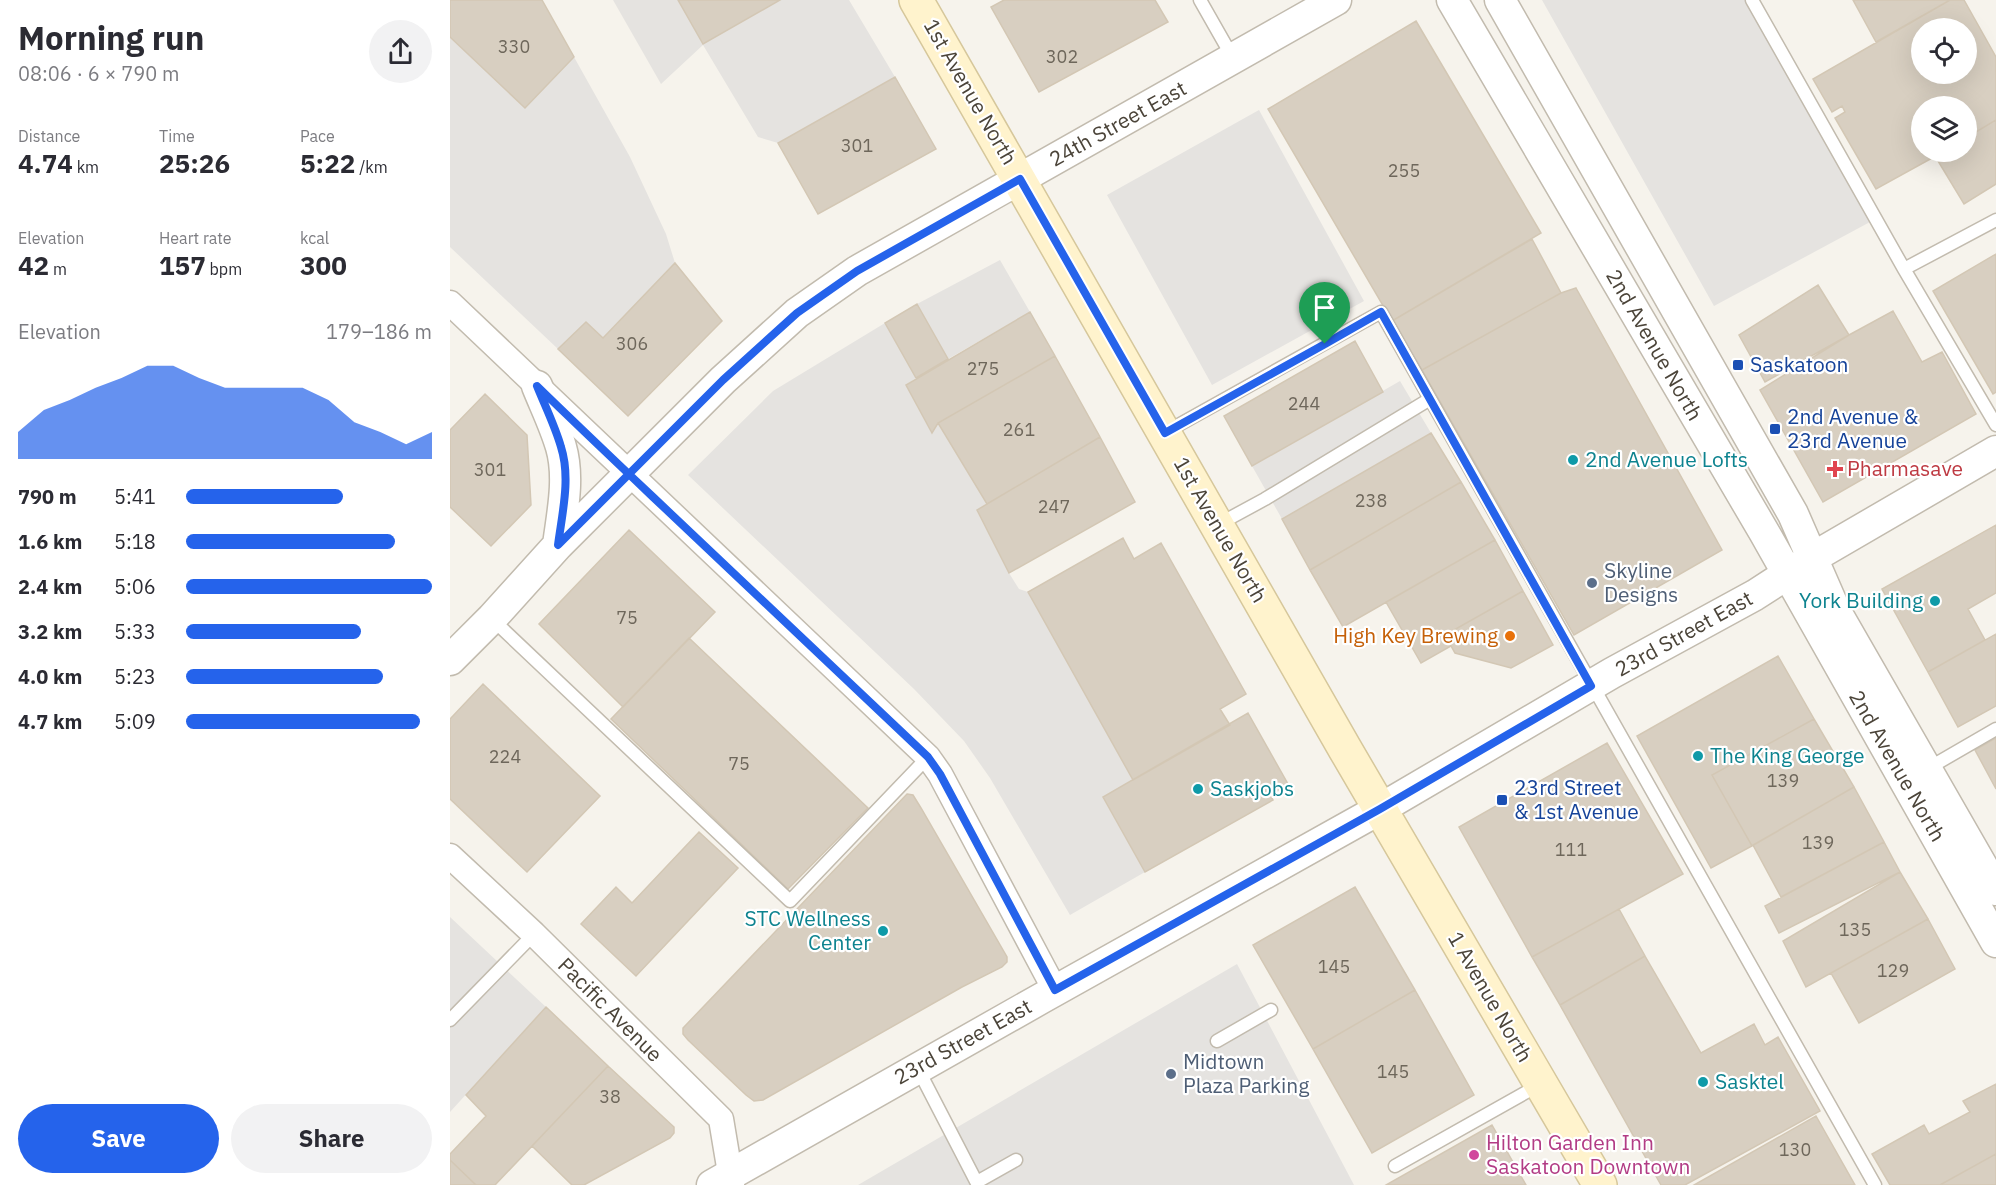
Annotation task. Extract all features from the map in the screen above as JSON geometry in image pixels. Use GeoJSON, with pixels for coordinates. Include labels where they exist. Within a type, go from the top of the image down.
{"type":"FeatureCollection","features":[{"type":"Feature","properties":{"kind":"main road","name":"1st Avenue North"},"geometry":{"type":"LineString","coordinates":[[916,0],[1380,809]]}},
{"type":"Feature","properties":{"kind":"main road","name":"1 Avenue North"},"geometry":{"type":"LineString","coordinates":[[1380,809],[1600,1185]]}},
{"type":"Feature","properties":{"kind":"street","name":"24th Street East"},"geometry":{"type":"LineString","coordinates":[[450,660],[492,618],[558,545],[723,380],[775,331],[817,298],[857,271],[1336,0]]}},
{"type":"Feature","properties":{"kind":"street","name":"2nd Avenue North"},"geometry":{"type":"LineString","coordinates":[[1452,0],[1800,566],[1996,942]]}},
{"type":"Feature","properties":{"kind":"street","name":"2nd Avenue North"},"geometry":{"type":"LineString","coordinates":[[1500,0],[1792,514],[1800,566],[1835,610],[1996,890]]}},
{"type":"Feature","properties":{"kind":"street"},"geometry":{"type":"LineString","coordinates":[[450,303],[928,757],[940,774],[1055,990]]}},
{"type":"Feature","properties":{"kind":"street"},"geometry":{"type":"LineString","coordinates":[[537,386],[561,448],[565,469],[564,501],[558,545]]}},
{"type":"Feature","properties":{"kind":"street","name":"23rd Street East"},"geometry":{"type":"LineString","coordinates":[[725,1181],[1055,990],[1380,809],[1591,686],[1749,599],[1800,566],[1996,452]]}},
{"type":"Feature","properties":{"kind":"street","name":"Pacific Avenue"},"geometry":{"type":"LineString","coordinates":[[450,856],[534,934],[721,1119],[725,1181]]}},
{"type":"Feature","properties":{"kind":"lane"},"geometry":{"type":"LineString","coordinates":[[1200,0],[1233,58]]}},
{"type":"Feature","properties":{"kind":"lane"},"geometry":{"type":"LineString","coordinates":[[1752,0],[1904,269],[1996,425]]}},
{"type":"Feature","properties":{"kind":"lane"},"geometry":{"type":"LineString","coordinates":[[1904,269],[1996,220]]}},
{"type":"Feature","properties":{"kind":"lane"},"geometry":{"type":"LineString","coordinates":[[1165,433],[1381,312],[1875,1185]]}},
{"type":"Feature","properties":{"kind":"lane"},"geometry":{"type":"LineString","coordinates":[[1217,525],[1265,499],[1430,399]]}},
{"type":"Feature","properties":{"kind":"lane"},"geometry":{"type":"LineString","coordinates":[[492,618],[789,902],[928,757]]}},
{"type":"Feature","properties":{"kind":"lane"},"geometry":{"type":"LineString","coordinates":[[1927,769],[1996,729]]}},
{"type":"Feature","properties":{"kind":"lane"},"geometry":{"type":"LineString","coordinates":[[450,1020],[534,934]]}},
{"type":"Feature","properties":{"kind":"lane"},"geometry":{"type":"LineString","coordinates":[[1216,1041],[1271,1010]]}},
{"type":"Feature","properties":{"kind":"lane"},"geometry":{"type":"LineString","coordinates":[[918,1068],[978,1183],[1016,1160]]}},
{"type":"Feature","properties":{"kind":"lane"},"geometry":{"type":"LineString","coordinates":[[1395,1166],[1540,1084]]}},
{"type":"Feature","properties":{"kind":"shaded area"},"geometry":{"type":"Polygon","coordinates":[[[613,0],[678,0],[703,44],[780,0],[849,0],[895,77],[778,143],[758,137],[703,45],[661,84],[613,0]]]}},
{"type":"Feature","properties":{"kind":"shaded area"},"geometry":{"type":"Polygon","coordinates":[[[1542,0],[1745,0],[1870,222],[1714,306],[1542,0]]]}},
{"type":"Feature","properties":{"kind":"shaded area"},"geometry":{"type":"Polygon","coordinates":[[[450,37],[525,108],[574,57],[630,157],[666,234],[675,263],[603,338],[586,322],[558,349],[450,247],[450,37]]]}},
{"type":"Feature","properties":{"kind":"shaded area"},"geometry":{"type":"Polygon","coordinates":[[[1259,110],[1364,301],[1212,385],[1107,195],[1259,110]]]}},
{"type":"Feature","properties":{"kind":"shaded area"},"geometry":{"type":"Polygon","coordinates":[[[1000,260],[1030,312],[948,359],[917,304],[1000,260]]]}},
{"type":"Feature","properties":{"kind":"shaded area"},"geometry":{"type":"Polygon","coordinates":[[[885,323],[916,378],[906,385],[931,432],[938,423],[987,504],[977,511],[1009,573],[1019,589],[1028,592],[1133,780],[1103,798],[1145,872],[1070,915],[990,778],[964,741],[914,689],[688,475],[773,391],[885,323]]]}},
{"type":"Feature","properties":{"kind":"shaded area"},"geometry":{"type":"Polygon","coordinates":[[[1400,381],[1431,433],[1282,519],[1252,466],[1400,381]]]}},
{"type":"Feature","properties":{"kind":"shaded area"},"geometry":{"type":"Polygon","coordinates":[[[450,917],[546,1007],[450,1112],[450,917]]]}},
{"type":"Feature","properties":{"kind":"shaded area","name":"Midtown Plaza Parking"},"geometry":{"type":"Polygon","coordinates":[[[1237,964],[1354,1185],[858,1185],[1237,964]]]}},
{"type":"Feature","properties":{"kind":"building"},"geometry":{"type":"Polygon","coordinates":[[[450,0],[542,0],[574,57],[525,108],[450,37],[450,0]]]}},
{"type":"Feature","properties":{"kind":"building"},"geometry":{"type":"Polygon","coordinates":[[[678,0],[780,0],[703,44],[678,0]]]}},
{"type":"Feature","properties":{"kind":"building"},"geometry":{"type":"Polygon","coordinates":[[[1004,0],[1155,0],[1168,22],[1039,92],[991,7],[1004,0]]]}},
{"type":"Feature","properties":{"kind":"building"},"geometry":{"type":"Polygon","coordinates":[[[1853,0],[1950,0],[1918,18],[1911,18],[1911,22],[1876,42],[1853,0]]]}},
{"type":"Feature","properties":{"kind":"building"},"geometry":{"type":"Polygon","coordinates":[[[1950,0],[1964,0],[1974,18],[1919,18],[1950,0]]]}},
{"type":"Feature","properties":{"kind":"building"},"geometry":{"type":"Polygon","coordinates":[[[1416,21],[1541,233],[1392,321],[1268,109],[1416,21]]]}},
{"type":"Feature","properties":{"kind":"building"},"geometry":{"type":"Polygon","coordinates":[[[1911,22],[1911,84],[1977,84],[1977,23],[1996,57],[1996,120],[1977,131],[1977,96],[1911,96],[1911,162],[1925,162],[1876,189],[1835,118],[1845,112],[1842,106],[1832,112],[1813,79],[1911,22]]]}},
{"type":"Feature","properties":{"kind":"building"},"geometry":{"type":"Polygon","coordinates":[[[895,77],[936,149],[818,214],[778,143],[895,77]]]}},
{"type":"Feature","properties":{"kind":"building"},"geometry":{"type":"Polygon","coordinates":[[[1996,120],[1996,184],[1964,204],[1939,162],[1977,162],[1977,131],[1996,120]]]}},
{"type":"Feature","properties":{"kind":"building"},"geometry":{"type":"Polygon","coordinates":[[[1532,239],[1561,293],[1422,370],[1392,321],[1532,239]]]}},
{"type":"Feature","properties":{"kind":"building"},"geometry":{"type":"Polygon","coordinates":[[[1996,254],[1996,392],[1993,394],[1933,291],[1996,254]]]}},
{"type":"Feature","properties":{"kind":"building"},"geometry":{"type":"Polygon","coordinates":[[[675,263],[722,321],[628,416],[558,349],[586,322],[603,338],[675,263]]]}},
{"type":"Feature","properties":{"kind":"building"},"geometry":{"type":"Polygon","coordinates":[[[1818,285],[1849,335],[1765,382],[1739,335],[1818,285]]]}},
{"type":"Feature","properties":{"kind":"building","name":"2nd Avenue Lofts"},"geometry":{"type":"Polygon","coordinates":[[[1576,288],[1722,550],[1574,635],[1422,370],[1561,293],[1576,288]]]}},
{"type":"Feature","properties":{"kind":"building"},"geometry":{"type":"Polygon","coordinates":[[[917,304],[948,359],[916,378],[885,323],[917,304]]]}},
{"type":"Feature","properties":{"kind":"building"},"geometry":{"type":"Polygon","coordinates":[[[1893,311],[1922,362],[1942,352],[1976,414],[1823,502],[1760,390],[1849,335],[1893,311]]]}},
{"type":"Feature","properties":{"kind":"building"},"geometry":{"type":"Polygon","coordinates":[[[1030,312],[1055,356],[938,423],[932,433],[906,385],[1030,312]]]}},
{"type":"Feature","properties":{"kind":"building"},"geometry":{"type":"Polygon","coordinates":[[[1355,341],[1383,392],[1252,466],[1224,416],[1355,341]]]}},
{"type":"Feature","properties":{"kind":"building"},"geometry":{"type":"Polygon","coordinates":[[[1055,356],[1100,437],[987,504],[938,423],[1055,356]]]}},
{"type":"Feature","properties":{"kind":"building"},"geometry":{"type":"Polygon","coordinates":[[[485,394],[527,435],[531,505],[491,546],[450,507],[450,430],[485,394]]]}},
{"type":"Feature","properties":{"kind":"building"},"geometry":{"type":"Polygon","coordinates":[[[1431,433],[1461,482],[1310,570],[1282,519],[1431,433]]]}},
{"type":"Feature","properties":{"kind":"building"},"geometry":{"type":"Polygon","coordinates":[[[1100,437],[1135,502],[1009,573],[977,510],[1100,437]]]}},
{"type":"Feature","properties":{"kind":"building"},"geometry":{"type":"Polygon","coordinates":[[[1461,482],[1495,540],[1343,627],[1310,570],[1461,482]]]}},
{"type":"Feature","properties":{"kind":"building","name":"York Building"},"geometry":{"type":"Polygon","coordinates":[[[1996,525],[1996,593],[1968,609],[1985,640],[1928,672],[1882,589],[1996,525]]]}},
{"type":"Feature","properties":{"kind":"building"},"geometry":{"type":"Polygon","coordinates":[[[629,530],[715,612],[623,707],[539,624],[629,530]]]}},
{"type":"Feature","properties":{"kind":"building"},"geometry":{"type":"Polygon","coordinates":[[[1123,538],[1134,559],[1161,543],[1246,694],[1220,709],[1230,725],[1133,780],[1028,592],[1123,538]]]}},
{"type":"Feature","properties":{"kind":"building"},"geometry":{"type":"Polygon","coordinates":[[[1495,540],[1523,591],[1445,635],[1451,646],[1421,663],[1386,602],[1495,540]]]}},
{"type":"Feature","properties":{"kind":"building"},"geometry":{"type":"Polygon","coordinates":[[[1523,591],[1553,645],[1511,668],[1455,653],[1445,635],[1523,591]]]}},
{"type":"Feature","properties":{"kind":"building"},"geometry":{"type":"Polygon","coordinates":[[[1996,634],[1996,706],[1958,727],[1928,672],[1996,634]]]}},
{"type":"Feature","properties":{"kind":"building"},"geometry":{"type":"Polygon","coordinates":[[[689,638],[868,808],[788,889],[611,719],[689,638]]]}},
{"type":"Feature","properties":{"kind":"building","name":"The King George"},"geometry":{"type":"Polygon","coordinates":[[[1778,656],[1814,719],[1712,775],[1752,846],[1711,868],[1637,736],[1778,656]]]}},
{"type":"Feature","properties":{"kind":"building"},"geometry":{"type":"Polygon","coordinates":[[[483,684],[600,796],[527,872],[450,799],[450,719],[483,684]]]}},
{"type":"Feature","properties":{"kind":"building","name":"Saskjobs"},"geometry":{"type":"Polygon","coordinates":[[[1248,713],[1288,784],[1270,795],[1273,800],[1145,872],[1103,797],[1248,713]]]}},
{"type":"Feature","properties":{"kind":"building"},"geometry":{"type":"Polygon","coordinates":[[[1814,719],[1854,787],[1752,846],[1712,775],[1814,719]]]}},
{"type":"Feature","properties":{"kind":"building"},"geometry":{"type":"Polygon","coordinates":[[[1996,738],[1996,789],[1975,750],[1996,738]]]}},
{"type":"Feature","properties":{"kind":"building"},"geometry":{"type":"Polygon","coordinates":[[[1607,743],[1683,874],[1532,957],[1459,827],[1607,743]]]}},
{"type":"Feature","properties":{"kind":"building"},"geometry":{"type":"Polygon","coordinates":[[[1854,787],[1884,842],[1781,897],[1753,845],[1854,787]]]}},
{"type":"Feature","properties":{"kind":"building","name":"STC Wellness Center"},"geometry":{"type":"Polygon","coordinates":[[[907,794],[913,795],[921,808],[1007,957],[1007,962],[1002,967],[962,987],[763,1100],[754,1101],[688,1040],[683,1034],[683,1028],[907,794]]]}},
{"type":"Feature","properties":{"kind":"building"},"geometry":{"type":"Polygon","coordinates":[[[699,832],[738,868],[636,976],[581,924],[616,887],[632,903],[699,832]]]}},
{"type":"Feature","properties":{"kind":"building"},"geometry":{"type":"Polygon","coordinates":[[[1884,842],[1900,872],[1779,933],[1765,906],[1884,842]]]}},
{"type":"Feature","properties":{"kind":"building"},"geometry":{"type":"Polygon","coordinates":[[[1900,872],[1928,919],[1806,987],[1783,941],[1900,872]]]}},
{"type":"Feature","properties":{"kind":"building"},"geometry":{"type":"Polygon","coordinates":[[[1355,887],[1415,990],[1313,1049],[1253,945],[1355,887]]]}},
{"type":"Feature","properties":{"kind":"building"},"geometry":{"type":"Polygon","coordinates":[[[1619,909],[1645,956],[1560,1005],[1532,957],[1619,909]]]}},
{"type":"Feature","properties":{"kind":"building"},"geometry":{"type":"Polygon","coordinates":[[[1928,919],[1955,969],[1859,1023],[1831,973],[1928,919]]]}},
{"type":"Feature","properties":{"kind":"building","name":"Sasktel"},"geometry":{"type":"Polygon","coordinates":[[[1645,956],[1701,1053],[1754,1024],[1765,1045],[1778,1037],[1820,1111],[1685,1185],[1661,1185],[1560,1005],[1645,956]]]}},
{"type":"Feature","properties":{"kind":"building"},"geometry":{"type":"Polygon","coordinates":[[[1415,990],[1474,1095],[1372,1153],[1313,1049],[1415,990]]]}},
{"type":"Feature","properties":{"kind":"building"},"geometry":{"type":"Polygon","coordinates":[[[546,1007],[608,1066],[495,1185],[476,1185],[450,1160],[450,1154],[486,1116],[466,1095],[546,1007]]]}},
{"type":"Feature","properties":{"kind":"building"},"geometry":{"type":"Polygon","coordinates":[[[608,1066],[674,1127],[674,1133],[670,1138],[584,1185],[572,1185],[532,1146],[608,1066]]]}},
{"type":"Feature","properties":{"kind":"building"},"geometry":{"type":"Polygon","coordinates":[[[1996,1084],[1996,1154],[1940,1185],[1890,1185],[1872,1154],[1924,1125],[1929,1134],[1970,1112],[1963,1101],[1996,1084]]]}},
{"type":"Feature","properties":{"kind":"building"},"geometry":{"type":"Polygon","coordinates":[[[1816,1116],[1855,1185],[1694,1185],[1816,1116]]]}},
{"type":"Feature","properties":{"kind":"building","name":"Hilton Garden Inn Saskatoon Downtown"},"geometry":{"type":"Polygon","coordinates":[[[1492,1125],[1526,1185],[1386,1185],[1492,1125]]]}},
{"type":"Feature","properties":{"kind":"building"},"geometry":{"type":"Polygon","coordinates":[[[1996,1154],[1996,1185],[1940,1185],[1996,1154]]]}},
{"type":"Feature","properties":{"kind":"building"},"geometry":{"type":"Polygon","coordinates":[[[450,1160],[476,1185],[450,1185],[450,1160]]]}},
{"type":"Feature","properties":{"kind":"place","name":"Saskatoon"},"geometry":{"type":"Point","coordinates":[1738,365]}},
{"type":"Feature","properties":{"kind":"place","name":"2nd Avenue & 23rd Avenue"},"geometry":{"type":"Point","coordinates":[1775,429]}},
{"type":"Feature","properties":{"kind":"place","name":"2nd Avenue Lofts"},"geometry":{"type":"Point","coordinates":[1573,460]}},
{"type":"Feature","properties":{"kind":"place","name":"Pharmasave"},"geometry":{"type":"Point","coordinates":[1835,469]}},
{"type":"Feature","properties":{"kind":"place","name":"Skyline Designs"},"geometry":{"type":"Point","coordinates":[1592,583]}},
{"type":"Feature","properties":{"kind":"place","name":"York Building"},"geometry":{"type":"Point","coordinates":[1935,601]}},
{"type":"Feature","properties":{"kind":"place","name":"High Key Brewing"},"geometry":{"type":"Point","coordinates":[1510,636]}},
{"type":"Feature","properties":{"kind":"place","name":"The King George"},"geometry":{"type":"Point","coordinates":[1698,756]}},
{"type":"Feature","properties":{"kind":"place","name":"Saskjobs"},"geometry":{"type":"Point","coordinates":[1198,789]}},
{"type":"Feature","properties":{"kind":"place","name":"23rd Street & 1st Avenue"},"geometry":{"type":"Point","coordinates":[1502,800]}},
{"type":"Feature","properties":{"kind":"place","name":"STC Wellness Center"},"geometry":{"type":"Point","coordinates":[883,931]}},
{"type":"Feature","properties":{"kind":"place","name":"Midtown Plaza Parking"},"geometry":{"type":"Point","coordinates":[1171,1074]}},
{"type":"Feature","properties":{"kind":"place","name":"Sasktel"},"geometry":{"type":"Point","coordinates":[1703,1082]}},
{"type":"Feature","properties":{"kind":"place","name":"Hilton Garden Inn Saskatoon Downtown"},"geometry":{"type":"Point","coordinates":[1474,1155]}},
{"type":"Feature","properties":{"kind":"route"},"geometry":{"type":"LineString","coordinates":[[1325,344],[1165,433],[1020,179],[857,271],[797,313],[723,380],[661,441],[629,474],[597,507],[558,545],[564,501],[565,469],[561,448],[537,386],[596,443],[629,474],[928,757],[940,774],[1055,990],[1427,783],[1591,686],[1381,312],[1325,344]]}}]}
